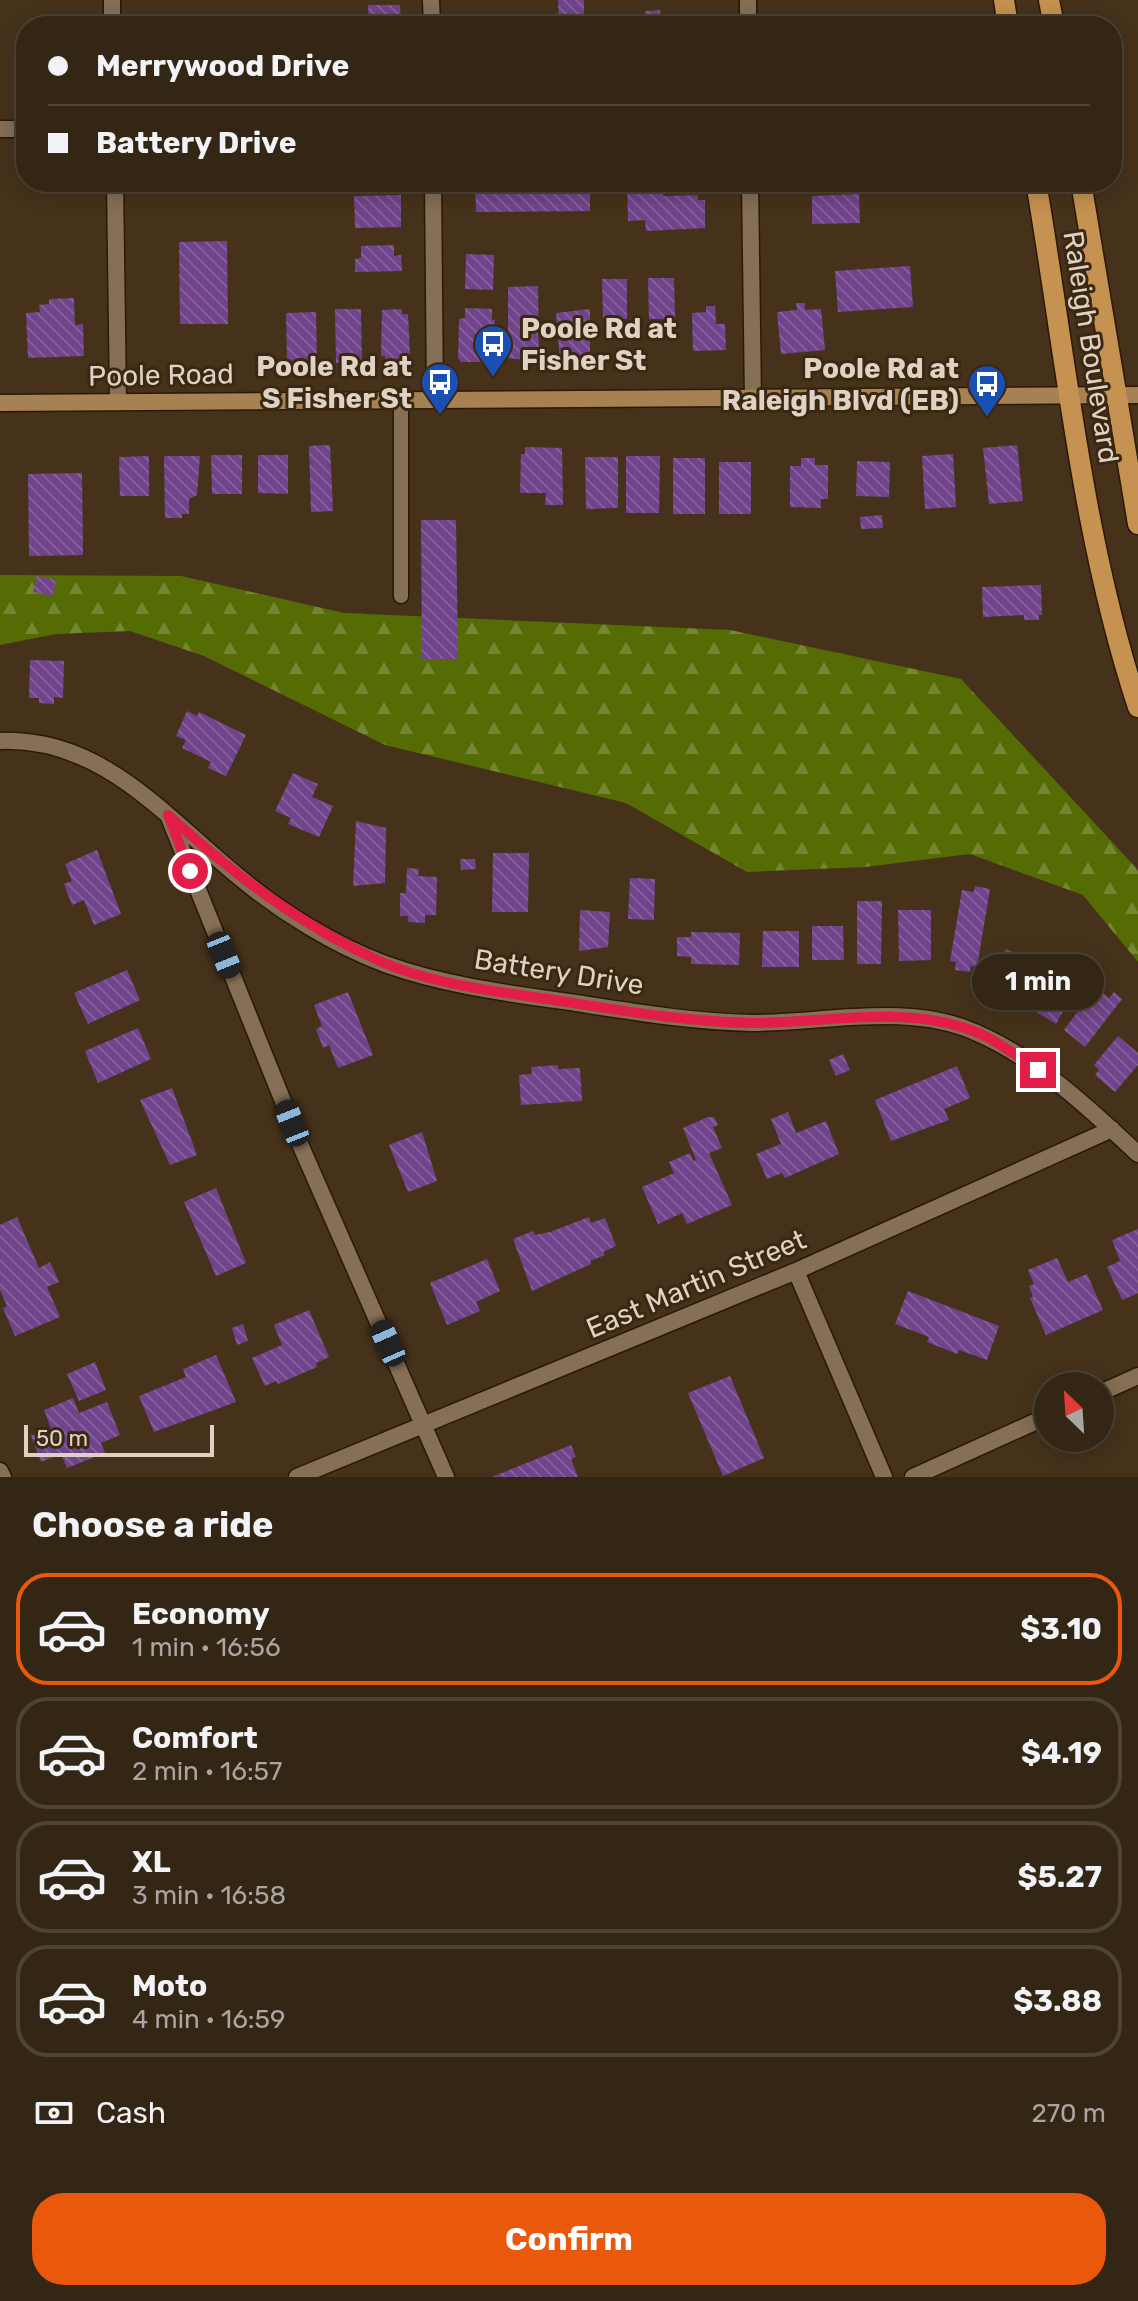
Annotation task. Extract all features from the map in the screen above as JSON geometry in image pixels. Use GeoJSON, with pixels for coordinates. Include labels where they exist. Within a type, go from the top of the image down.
{"type":"FeatureCollection","features":[{"type":"Feature","properties":{"kind":"main road","name":"Raleigh Boulevard"},"geometry":{"type":"LineString","coordinates":[[1038,192],[1103,575],[1119,649],[1138,707]]}},
{"type":"Feature","properties":{"kind":"main road","name":"Raleigh Boulevard"},"geometry":{"type":"LineString","coordinates":[[1083,192],[1138,524]]}},
{"type":"Feature","properties":{"kind":"main road","name":"Poole Road"},"geometry":{"type":"LineString","coordinates":[[0,403],[1138,395]]}},
{"type":"Feature","properties":{"kind":"street"},"geometry":{"type":"LineString","coordinates":[[115,192],[118,400]]}},
{"type":"Feature","properties":{"kind":"street"},"geometry":{"type":"LineString","coordinates":[[433,192],[435,399]]}},
{"type":"Feature","properties":{"kind":"street"},"geometry":{"type":"LineString","coordinates":[[750,192],[753,400]]}},
{"type":"Feature","properties":{"kind":"street","name":"Battery Drive"},"geometry":{"type":"LineString","coordinates":[[0,741],[29,740],[76,753],[127,779],[240,879],[293,916],[385,964],[487,990],[631,1011],[750,1023],[904,1017],[937,1022],[976,1032],[1008,1050],[1112,1129],[1138,1154]]}},
{"type":"Feature","properties":{"kind":"street"},"geometry":{"type":"LineString","coordinates":[[168,815],[303,1151],[446,1477]]}},
{"type":"Feature","properties":{"kind":"street","name":"East Martin Street"},"geometry":{"type":"LineString","coordinates":[[297,1477],[796,1271],[1112,1129]]}},
{"type":"Feature","properties":{"kind":"street"},"geometry":{"type":"LineString","coordinates":[[796,1271],[884,1477]]}},
{"type":"Feature","properties":{"kind":"street"},"geometry":{"type":"LineString","coordinates":[[1114,1387],[1138,1376]]}},
{"type":"Feature","properties":{"kind":"street"},"geometry":{"type":"LineString","coordinates":[[913,1477],[1034,1422]]}},
{"type":"Feature","properties":{"kind":"street"},"geometry":{"type":"LineString","coordinates":[[0,1471],[3,1477]]}},
{"type":"Feature","properties":{"kind":"lane"},"geometry":{"type":"LineString","coordinates":[[401,399],[401,596]]}},
{"type":"Feature","properties":{"kind":"green space"},"geometry":{"type":"Polygon","coordinates":[[[0,575],[181,576],[344,613],[730,630],[961,679],[1138,870],[1138,962],[1083,895],[970,854],[865,867],[747,872],[626,803],[385,745],[204,656],[130,631],[56,634],[0,645],[0,575]]]}},
{"type":"Feature","properties":{"kind":"building"},"geometry":{"type":"Polygon","coordinates":[[[558,0],[584,0],[584,16],[559,16],[558,0]]]}},
{"type":"Feature","properties":{"kind":"building"},"geometry":{"type":"Polygon","coordinates":[[[368,5],[400,5],[401,16],[369,16],[368,5]]]}},
{"type":"Feature","properties":{"kind":"building"},"geometry":{"type":"Polygon","coordinates":[[[660,10],[661,16],[645,16],[645,11],[660,10]]]}},
{"type":"Feature","properties":{"kind":"building"},"geometry":{"type":"Polygon","coordinates":[[[475,192],[590,192],[590,211],[476,212],[475,192]]]}},
{"type":"Feature","properties":{"kind":"building"},"geometry":{"type":"Polygon","coordinates":[[[627,192],[663,192],[663,196],[698,195],[698,200],[705,200],[705,228],[646,231],[645,220],[628,221],[627,192]]]}},
{"type":"Feature","properties":{"kind":"building"},"geometry":{"type":"Polygon","coordinates":[[[859,194],[860,223],[812,224],[812,196],[859,194]]]}},
{"type":"Feature","properties":{"kind":"building"},"geometry":{"type":"Polygon","coordinates":[[[401,195],[401,227],[355,228],[354,196],[401,195]]]}},
{"type":"Feature","properties":{"kind":"building"},"geometry":{"type":"Polygon","coordinates":[[[227,241],[228,324],[180,324],[179,242],[227,241]]]}},
{"type":"Feature","properties":{"kind":"building"},"geometry":{"type":"Polygon","coordinates":[[[394,245],[394,256],[401,255],[402,271],[355,272],[355,259],[361,258],[361,246],[394,245]]]}},
{"type":"Feature","properties":{"kind":"building"},"geometry":{"type":"Polygon","coordinates":[[[466,254],[494,255],[493,290],[465,289],[466,254]]]}},
{"type":"Feature","properties":{"kind":"building"},"geometry":{"type":"Polygon","coordinates":[[[910,266],[913,307],[838,312],[835,271],[910,266]]]}},
{"type":"Feature","properties":{"kind":"building"},"geometry":{"type":"Polygon","coordinates":[[[648,278],[674,278],[675,319],[649,319],[648,278]]]}},
{"type":"Feature","properties":{"kind":"building"},"geometry":{"type":"Polygon","coordinates":[[[602,279],[627,279],[627,319],[603,319],[602,279]]]}},
{"type":"Feature","properties":{"kind":"building"},"geometry":{"type":"Polygon","coordinates":[[[538,286],[539,362],[508,358],[508,287],[538,286]]]}},
{"type":"Feature","properties":{"kind":"building"},"geometry":{"type":"Polygon","coordinates":[[[74,298],[75,325],[83,324],[84,356],[28,358],[26,313],[40,312],[39,305],[49,304],[49,299],[74,298]]]}},
{"type":"Feature","properties":{"kind":"building"},"geometry":{"type":"Polygon","coordinates":[[[796,303],[805,303],[805,310],[821,309],[825,350],[781,354],[777,312],[797,310],[796,303]]]}},
{"type":"Feature","properties":{"kind":"building"},"geometry":{"type":"Polygon","coordinates":[[[706,306],[715,306],[716,324],[725,324],[726,350],[693,351],[692,313],[706,312],[706,306]]]}},
{"type":"Feature","properties":{"kind":"building"},"geometry":{"type":"Polygon","coordinates":[[[465,308],[492,309],[492,320],[495,320],[492,362],[461,362],[458,358],[459,319],[465,318],[465,308]]]}},
{"type":"Feature","properties":{"kind":"building"},"geometry":{"type":"Polygon","coordinates":[[[335,309],[361,309],[362,362],[336,363],[335,309]]]}},
{"type":"Feature","properties":{"kind":"building"},"geometry":{"type":"Polygon","coordinates":[[[402,309],[402,314],[408,314],[410,355],[406,355],[406,362],[385,363],[385,356],[381,356],[382,310],[402,309]]]}},
{"type":"Feature","properties":{"kind":"building"},"geometry":{"type":"Polygon","coordinates":[[[590,309],[590,362],[560,362],[556,313],[590,309]]]}},
{"type":"Feature","properties":{"kind":"building"},"geometry":{"type":"Polygon","coordinates":[[[316,312],[317,361],[287,362],[286,313],[316,312]]]}},
{"type":"Feature","properties":{"kind":"building"},"geometry":{"type":"Polygon","coordinates":[[[330,445],[333,511],[311,512],[309,446],[330,445]]]}},
{"type":"Feature","properties":{"kind":"building"},"geometry":{"type":"Polygon","coordinates":[[[1017,445],[1023,501],[989,504],[983,448],[1017,445]]]}},
{"type":"Feature","properties":{"kind":"building"},"geometry":{"type":"Polygon","coordinates":[[[525,447],[562,448],[563,505],[545,505],[546,493],[520,493],[521,454],[525,454],[525,447]]]}},
{"type":"Feature","properties":{"kind":"building"},"geometry":{"type":"Polygon","coordinates":[[[953,454],[956,507],[925,509],[922,456],[953,454]]]}},
{"type":"Feature","properties":{"kind":"building"},"geometry":{"type":"Polygon","coordinates":[[[211,455],[242,455],[242,494],[212,494],[211,455]]]}},
{"type":"Feature","properties":{"kind":"building"},"geometry":{"type":"Polygon","coordinates":[[[258,455],[288,455],[288,494],[258,493],[258,455]]]}},
{"type":"Feature","properties":{"kind":"building"},"geometry":{"type":"Polygon","coordinates":[[[149,456],[149,496],[120,496],[119,457],[149,456]]]}},
{"type":"Feature","properties":{"kind":"building"},"geometry":{"type":"Polygon","coordinates":[[[164,456],[200,456],[197,495],[189,499],[189,514],[182,514],[182,518],[165,518],[164,456]]]}},
{"type":"Feature","properties":{"kind":"building"},"geometry":{"type":"Polygon","coordinates":[[[626,456],[660,456],[659,513],[626,513],[626,456]]]}},
{"type":"Feature","properties":{"kind":"building"},"geometry":{"type":"Polygon","coordinates":[[[585,457],[618,457],[618,508],[586,509],[585,457]]]}},
{"type":"Feature","properties":{"kind":"building"},"geometry":{"type":"Polygon","coordinates":[[[673,458],[705,458],[705,514],[673,514],[673,458]]]}},
{"type":"Feature","properties":{"kind":"building"},"geometry":{"type":"Polygon","coordinates":[[[801,458],[815,458],[815,465],[828,465],[828,499],[821,499],[821,508],[790,507],[790,466],[801,466],[801,458]]]}},
{"type":"Feature","properties":{"kind":"building"},"geometry":{"type":"Polygon","coordinates":[[[857,461],[890,462],[889,497],[856,496],[857,461]]]}},
{"type":"Feature","properties":{"kind":"building"},"geometry":{"type":"Polygon","coordinates":[[[719,462],[751,462],[751,514],[719,514],[719,462]]]}},
{"type":"Feature","properties":{"kind":"building"},"geometry":{"type":"Polygon","coordinates":[[[82,473],[83,555],[29,556],[28,474],[82,473]]]}},
{"type":"Feature","properties":{"kind":"building"},"geometry":{"type":"Polygon","coordinates":[[[882,515],[883,528],[861,529],[860,517],[882,515]]]}},
{"type":"Feature","properties":{"kind":"building"},"geometry":{"type":"Polygon","coordinates":[[[421,520],[456,520],[458,659],[422,659],[421,520]]]}},
{"type":"Feature","properties":{"kind":"building"},"geometry":{"type":"Polygon","coordinates":[[[37,576],[56,580],[53,596],[33,592],[37,576]]]}},
{"type":"Feature","properties":{"kind":"building"},"geometry":{"type":"Polygon","coordinates":[[[1041,585],[1042,615],[1039,615],[1039,620],[1024,620],[1024,615],[983,617],[982,587],[1041,585]]]}},
{"type":"Feature","properties":{"kind":"building"},"geometry":{"type":"Polygon","coordinates":[[[30,660],[64,661],[63,698],[54,697],[54,704],[39,703],[39,698],[29,698],[30,660]]]}},
{"type":"Feature","properties":{"kind":"building"},"geometry":{"type":"Polygon","coordinates":[[[187,711],[197,716],[199,712],[246,735],[226,776],[208,768],[211,762],[182,748],[186,740],[176,736],[187,711]]]}},
{"type":"Feature","properties":{"kind":"building"},"geometry":{"type":"Polygon","coordinates":[[[293,773],[318,784],[312,797],[333,806],[319,837],[288,824],[291,818],[275,811],[293,773]]]}},
{"type":"Feature","properties":{"kind":"building"},"geometry":{"type":"Polygon","coordinates":[[[356,821],[386,828],[385,883],[353,886],[356,821]]]}},
{"type":"Feature","properties":{"kind":"building"},"geometry":{"type":"Polygon","coordinates":[[[97,850],[121,914],[94,925],[84,900],[72,905],[64,884],[72,881],[65,864],[97,850]]]}},
{"type":"Feature","properties":{"kind":"building"},"geometry":{"type":"Polygon","coordinates":[[[493,853],[529,853],[528,912],[492,912],[493,853]]]}},
{"type":"Feature","properties":{"kind":"building"},"geometry":{"type":"Polygon","coordinates":[[[460,859],[475,859],[476,869],[461,870],[460,859]]]}},
{"type":"Feature","properties":{"kind":"building"},"geometry":{"type":"Polygon","coordinates":[[[407,868],[419,869],[418,876],[437,877],[436,915],[425,915],[425,923],[408,922],[408,916],[400,916],[400,893],[406,893],[407,868]]]}},
{"type":"Feature","properties":{"kind":"building"},"geometry":{"type":"Polygon","coordinates":[[[630,878],[655,879],[654,920],[628,919],[630,878]]]}},
{"type":"Feature","properties":{"kind":"building"},"geometry":{"type":"Polygon","coordinates":[[[975,886],[990,889],[977,967],[971,966],[970,972],[955,970],[956,962],[950,961],[962,890],[974,892],[975,886]]]}},
{"type":"Feature","properties":{"kind":"building"},"geometry":{"type":"Polygon","coordinates":[[[857,901],[882,901],[881,964],[857,964],[857,901]]]}},
{"type":"Feature","properties":{"kind":"building"},"geometry":{"type":"Polygon","coordinates":[[[580,910],[610,912],[608,947],[579,951],[580,910]]]}},
{"type":"Feature","properties":{"kind":"building"},"geometry":{"type":"Polygon","coordinates":[[[898,910],[931,910],[931,960],[899,961],[898,910]]]}},
{"type":"Feature","properties":{"kind":"building"},"geometry":{"type":"Polygon","coordinates":[[[812,926],[843,926],[844,960],[812,960],[812,926]]]}},
{"type":"Feature","properties":{"kind":"building"},"geometry":{"type":"Polygon","coordinates":[[[763,931],[799,931],[799,967],[762,967],[763,931]]]}},
{"type":"Feature","properties":{"kind":"building"},"geometry":{"type":"Polygon","coordinates":[[[691,932],[740,933],[739,965],[691,964],[691,957],[677,956],[677,937],[691,937],[691,932]]]}},
{"type":"Feature","properties":{"kind":"building"},"geometry":{"type":"Polygon","coordinates":[[[1006,949],[1038,965],[1023,992],[992,975],[1006,949]]]}},
{"type":"Feature","properties":{"kind":"building"},"geometry":{"type":"Polygon","coordinates":[[[1052,965],[1080,980],[1056,1024],[1030,1008],[1052,965]]]}},
{"type":"Feature","properties":{"kind":"building"},"geometry":{"type":"Polygon","coordinates":[[[127,970],[140,1000],[88,1024],[74,993],[127,970]]]}},
{"type":"Feature","properties":{"kind":"building"},"geometry":{"type":"Polygon","coordinates":[[[1096,987],[1109,998],[1114,992],[1122,999],[1085,1047],[1064,1030],[1096,987]]]}},
{"type":"Feature","properties":{"kind":"building"},"geometry":{"type":"Polygon","coordinates":[[[348,992],[373,1055],[338,1068],[329,1045],[323,1048],[316,1029],[322,1026],[314,1005],[348,992]]]}},
{"type":"Feature","properties":{"kind":"building"},"geometry":{"type":"Polygon","coordinates":[[[138,1028],[151,1059],[98,1083],[85,1051],[138,1028]]]}},
{"type":"Feature","properties":{"kind":"building"},"geometry":{"type":"Polygon","coordinates":[[[1118,1036],[1138,1053],[1138,1065],[1115,1092],[1095,1075],[1099,1070],[1094,1065],[1118,1036]]]}},
{"type":"Feature","properties":{"kind":"building"},"geometry":{"type":"Polygon","coordinates":[[[843,1054],[850,1070],[836,1076],[829,1060],[843,1054]]]}},
{"type":"Feature","properties":{"kind":"building"},"geometry":{"type":"Polygon","coordinates":[[[558,1065],[558,1069],[580,1068],[582,1101],[521,1105],[519,1075],[532,1074],[531,1067],[558,1065]]]}},
{"type":"Feature","properties":{"kind":"building"},"geometry":{"type":"Polygon","coordinates":[[[957,1066],[970,1098],[944,1109],[949,1120],[891,1141],[875,1100],[957,1066]]]}},
{"type":"Feature","properties":{"kind":"building"},"geometry":{"type":"Polygon","coordinates":[[[172,1088],[197,1155],[170,1165],[140,1100],[172,1088]]]}},
{"type":"Feature","properties":{"kind":"building"},"geometry":{"type":"Polygon","coordinates":[[[788,1112],[796,1133],[826,1121],[839,1154],[785,1178],[782,1173],[767,1179],[756,1154],[781,1144],[771,1119],[788,1112]]]}},
{"type":"Feature","properties":{"kind":"building"},"geometry":{"type":"Polygon","coordinates":[[[714,1117],[718,1125],[713,1127],[722,1148],[709,1153],[732,1205],[687,1224],[682,1213],[658,1224],[642,1187],[674,1173],[669,1162],[690,1153],[693,1161],[696,1160],[683,1128],[714,1117]]]}},
{"type":"Feature","properties":{"kind":"building"},"geometry":{"type":"Polygon","coordinates":[[[422,1132],[437,1181],[408,1192],[389,1145],[422,1132]]]}},
{"type":"Feature","properties":{"kind":"building"},"geometry":{"type":"Polygon","coordinates":[[[216,1188],[246,1263],[216,1276],[184,1202],[216,1188]]]}},
{"type":"Feature","properties":{"kind":"building"},"geometry":{"type":"Polygon","coordinates":[[[17,1217],[39,1268],[50,1262],[59,1282],[47,1287],[60,1317],[15,1336],[3,1308],[7,1306],[0,1290],[0,1225],[17,1217]]]}},
{"type":"Feature","properties":{"kind":"building"},"geometry":{"type":"Polygon","coordinates":[[[589,1217],[591,1223],[605,1218],[616,1246],[590,1261],[591,1264],[532,1291],[513,1239],[533,1231],[535,1235],[550,1232],[589,1217]]]}},
{"type":"Feature","properties":{"kind":"building"},"geometry":{"type":"Polygon","coordinates":[[[1138,1229],[1138,1293],[1122,1300],[1107,1267],[1120,1261],[1112,1240],[1138,1229]]]}},
{"type":"Feature","properties":{"kind":"building"},"geometry":{"type":"Polygon","coordinates":[[[1057,1258],[1068,1282],[1087,1274],[1103,1310],[1046,1335],[1030,1298],[1033,1297],[1029,1286],[1034,1284],[1028,1270],[1057,1258]]]}},
{"type":"Feature","properties":{"kind":"building"},"geometry":{"type":"Polygon","coordinates":[[[487,1259],[500,1291],[476,1302],[480,1311],[447,1325],[430,1283],[487,1259]]]}},
{"type":"Feature","properties":{"kind":"building"},"geometry":{"type":"Polygon","coordinates":[[[908,1291],[999,1326],[987,1360],[959,1350],[957,1354],[927,1342],[929,1337],[895,1324],[908,1291]]]}},
{"type":"Feature","properties":{"kind":"building"},"geometry":{"type":"Polygon","coordinates":[[[309,1310],[329,1357],[316,1363],[317,1367],[278,1384],[276,1381],[265,1386],[252,1358],[282,1345],[274,1325],[309,1310]]]}},
{"type":"Feature","properties":{"kind":"building"},"geometry":{"type":"Polygon","coordinates":[[[243,1324],[248,1341],[237,1345],[232,1328],[243,1324]]]}},
{"type":"Feature","properties":{"kind":"building"},"geometry":{"type":"Polygon","coordinates":[[[216,1355],[236,1402],[154,1432],[139,1396],[186,1377],[183,1369],[216,1355]]]}},
{"type":"Feature","properties":{"kind":"building"},"geometry":{"type":"Polygon","coordinates":[[[95,1362],[106,1390],[79,1401],[67,1374],[95,1362]]]}},
{"type":"Feature","properties":{"kind":"building"},"geometry":{"type":"Polygon","coordinates":[[[730,1376],[764,1458],[723,1476],[688,1393],[730,1376]]]}},
{"type":"Feature","properties":{"kind":"building"},"geometry":{"type":"Polygon","coordinates":[[[73,1398],[79,1413],[107,1402],[120,1435],[101,1443],[105,1453],[67,1468],[61,1454],[41,1462],[31,1436],[51,1428],[44,1410],[73,1398]]]}},
{"type":"Feature","properties":{"kind":"building"},"geometry":{"type":"Polygon","coordinates":[[[571,1445],[576,1457],[571,1459],[578,1477],[492,1477],[571,1445]]]}},
{"type":"Feature","properties":{"kind":"place","name":"Poole Rd at Fisher St"},"geometry":{"type":"Point","coordinates":[493,378]}},
{"type":"Feature","properties":{"kind":"place","name":"Poole Rd at S Fisher St"},"geometry":{"type":"Point","coordinates":[440,416]}},
{"type":"Feature","properties":{"kind":"place","name":"Poole Rd at Raleigh Blvd (EB)"},"geometry":{"type":"Point","coordinates":[987,418]}},
{"type":"Feature","properties":{"kind":"route"},"geometry":{"type":"LineString","coordinates":[[190,871],[168,815],[240,879],[293,916],[385,964],[487,990],[631,1011],[750,1023],[904,1017],[937,1022],[976,1032],[1038,1070]]}}]}
